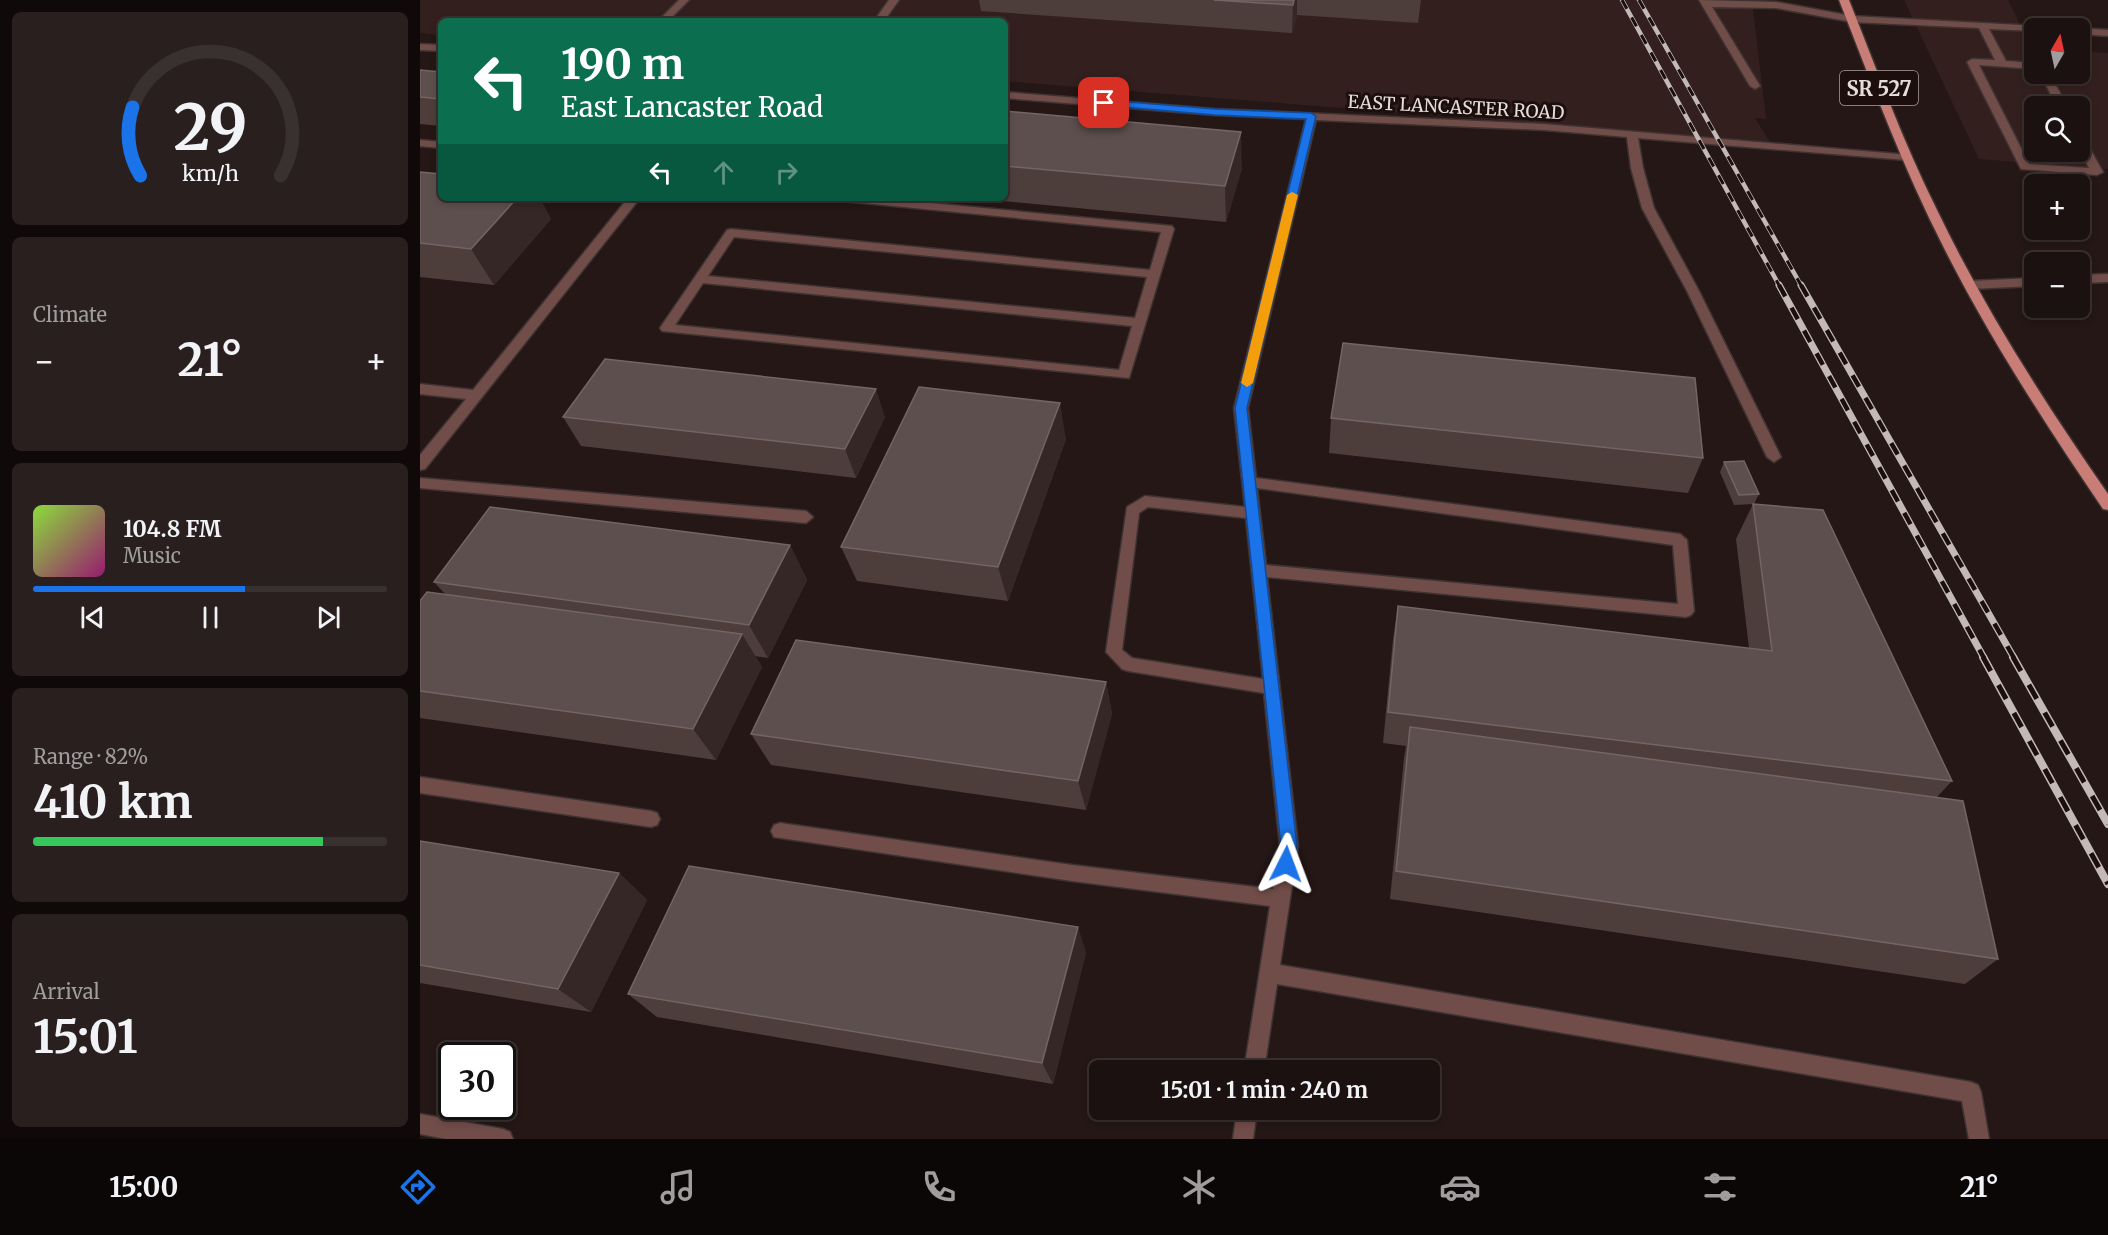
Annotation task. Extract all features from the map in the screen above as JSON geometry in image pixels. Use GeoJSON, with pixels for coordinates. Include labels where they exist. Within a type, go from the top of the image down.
{"type":"FeatureCollection","features":[{"type":"Feature","properties":{"kind":"main road","name":"SR 527"},"geometry":{"type":"LineString","coordinates":[[1844,0],[1906,157],[1970,285],[2057,431],[2108,505]]}},
{"type":"Feature","properties":{"kind":"street"},"geometry":{"type":"LineString","coordinates":[[666,18],[684,0]]}},
{"type":"Feature","properties":{"kind":"street"},"geometry":{"type":"LineString","coordinates":[[881,18],[894,0]]}},
{"type":"Feature","properties":{"kind":"street"},"geometry":{"type":"LineString","coordinates":[[1705,2],[1759,2],[1852,19],[2024,27]]}},
{"type":"Feature","properties":{"kind":"street"},"geometry":{"type":"LineString","coordinates":[[1705,2],[1755,86]]}},
{"type":"Feature","properties":{"kind":"street"},"geometry":{"type":"LineString","coordinates":[[1982,24],[2002,64]]}},
{"type":"Feature","properties":{"kind":"street"},"geometry":{"type":"LineString","coordinates":[[2090,32],[2108,33]]}},
{"type":"Feature","properties":{"kind":"street"},"geometry":{"type":"LineString","coordinates":[[420,47],[438,48]]}},
{"type":"Feature","properties":{"kind":"street"},"geometry":{"type":"LineString","coordinates":[[2024,65],[1972,62],[2025,167],[2097,172],[2090,159]]}},
{"type":"Feature","properties":{"kind":"street","name":"EAST LANCASTER ROAD"},"geometry":{"type":"LineString","coordinates":[[1008,95],[1215,112],[1544,127],[1906,157]]}},
{"type":"Feature","properties":{"kind":"street"},"geometry":{"type":"LineString","coordinates":[[1256,1060],[1289,846],[1241,408],[1311,116]]}},
{"type":"Feature","properties":{"kind":"street"},"geometry":{"type":"LineString","coordinates":[[1632,135],[1636,168],[1648,208],[1693,291],[1773,457]]}},
{"type":"Feature","properties":{"kind":"street"},"geometry":{"type":"LineString","coordinates":[[420,143],[438,145]]}},
{"type":"Feature","properties":{"kind":"street"},"geometry":{"type":"LineString","coordinates":[[420,465],[632,201]]}},
{"type":"Feature","properties":{"kind":"street"},"geometry":{"type":"LineString","coordinates":[[874,201],[1168,229],[1124,375],[666,328],[731,233],[1154,274]]}},
{"type":"Feature","properties":{"kind":"street"},"geometry":{"type":"LineString","coordinates":[[2090,279],[2108,278]]}},
{"type":"Feature","properties":{"kind":"street"},"geometry":{"type":"LineString","coordinates":[[699,279],[1139,323]]}},
{"type":"Feature","properties":{"kind":"street"},"geometry":{"type":"LineString","coordinates":[[1970,285],[2024,282]]}},
{"type":"Feature","properties":{"kind":"street"},"geometry":{"type":"LineString","coordinates":[[420,389],[476,395]]}},
{"type":"Feature","properties":{"kind":"street"},"geometry":{"type":"LineString","coordinates":[[1249,482],[1680,540],[1686,611],[1259,570]]}},
{"type":"Feature","properties":{"kind":"street"},"geometry":{"type":"LineString","coordinates":[[420,483],[806,517]]}},
{"type":"Feature","properties":{"kind":"street"},"geometry":{"type":"LineString","coordinates":[[1252,513],[1145,501],[1132,511],[1114,652],[1128,664],[1272,687]]}},
{"type":"Feature","properties":{"kind":"street"},"geometry":{"type":"LineString","coordinates":[[420,785],[651,819]]}},
{"type":"Feature","properties":{"kind":"street"},"geometry":{"type":"LineString","coordinates":[[780,831],[1072,873],[1281,899]]}},
{"type":"Feature","properties":{"kind":"street"},"geometry":{"type":"LineString","coordinates":[[1269,973],[1971,1092],[1979,1139]]}},
{"type":"Feature","properties":{"kind":"street"},"geometry":{"type":"LineString","coordinates":[[1243,1139],[1246,1120]]}},
{"type":"Feature","properties":{"kind":"street"},"geometry":{"type":"LineString","coordinates":[[420,1124],[503,1139]]}},
{"type":"Feature","properties":{"kind":"shaded area"},"geometry":{"type":"Polygon","coordinates":[[[420,0],[1752,0],[1766,119],[1755,118],[1770,142],[1008,81],[1008,18],[438,18],[438,35],[420,33],[420,0]]]}},
{"type":"Feature","properties":{"kind":"shaded area"},"geometry":{"type":"Polygon","coordinates":[[[1904,0],[2008,0],[2024,33],[2024,84],[2090,84],[2090,52],[2108,53],[2108,169],[1979,159],[1904,0]]]}},
{"type":"Feature","properties":{"kind":"building"},"geometry":{"type":"Polygon","coordinates":[[[1214,0],[1294,0],[1293,5],[1214,0]]]}},
{"type":"Feature","properties":{"kind":"building"},"geometry":{"type":"Polygon","coordinates":[[[420,70],[438,72],[438,99],[420,97],[420,70]]]}},
{"type":"Feature","properties":{"kind":"building"},"geometry":{"type":"Polygon","coordinates":[[[1008,111],[1241,132],[1225,186],[1008,166],[1008,111]]]}},
{"type":"Feature","properties":{"kind":"building"},"geometry":{"type":"Polygon","coordinates":[[[420,172],[438,174],[438,201],[514,201],[471,249],[420,243],[420,172]]]}},
{"type":"Feature","properties":{"kind":"building"},"geometry":{"type":"Polygon","coordinates":[[[1343,343],[1695,378],[1703,458],[1331,418],[1343,343]]]}},
{"type":"Feature","properties":{"kind":"building"},"geometry":{"type":"Polygon","coordinates":[[[605,359],[876,389],[845,449],[563,417],[605,359]]]}},
{"type":"Feature","properties":{"kind":"building"},"geometry":{"type":"Polygon","coordinates":[[[919,387],[1060,403],[998,567],[841,547],[919,387]]]}},
{"type":"Feature","properties":{"kind":"building"},"geometry":{"type":"Polygon","coordinates":[[[1744,461],[1759,494],[1739,495],[1724,462],[1744,461]]]}},
{"type":"Feature","properties":{"kind":"building"},"geometry":{"type":"Polygon","coordinates":[[[1753,504],[1823,510],[1952,781],[1388,712],[1398,606],[1772,651],[1753,504]]]}},
{"type":"Feature","properties":{"kind":"building"},"geometry":{"type":"Polygon","coordinates":[[[490,507],[790,545],[749,625],[434,582],[490,507]]]}},
{"type":"Feature","properties":{"kind":"building"},"geometry":{"type":"Polygon","coordinates":[[[427,592],[742,634],[693,729],[420,691],[420,601],[427,592]]]}},
{"type":"Feature","properties":{"kind":"building"},"geometry":{"type":"Polygon","coordinates":[[[796,640],[1106,682],[1078,781],[751,734],[796,640]]]}},
{"type":"Feature","properties":{"kind":"building"},"geometry":{"type":"Polygon","coordinates":[[[1410,727],[1963,801],[1998,959],[1396,871],[1410,727]]]}},
{"type":"Feature","properties":{"kind":"building"},"geometry":{"type":"Polygon","coordinates":[[[420,841],[619,873],[558,989],[420,965],[420,841]]]}},
{"type":"Feature","properties":{"kind":"building"},"geometry":{"type":"Polygon","coordinates":[[[689,866],[1078,927],[1042,1063],[628,994],[689,866]]]}},
{"type":"Feature","properties":{"kind":"railway"},"geometry":{"type":"LineString","coordinates":[[1622,0],[1780,287]]}},
{"type":"Feature","properties":{"kind":"railway"},"geometry":{"type":"LineString","coordinates":[[1639,0],[1802,287]]}},
{"type":"Feature","properties":{"kind":"railway"},"geometry":{"type":"LineString","coordinates":[[1779,285],[1984,658]]}},
{"type":"Feature","properties":{"kind":"railway"},"geometry":{"type":"LineString","coordinates":[[1801,285],[2014,658]]}},
{"type":"Feature","properties":{"kind":"railway"},"geometry":{"type":"LineString","coordinates":[[1983,657],[2108,884]]}},
{"type":"Feature","properties":{"kind":"railway"},"geometry":{"type":"LineString","coordinates":[[2013,657],[2108,824]]}},
{"type":"Feature","properties":{"kind":"slow traffic"},"geometry":{"type":"LineString","coordinates":[[1247,383],[1292,195]]}},
{"type":"Feature","properties":{"kind":"route"},"geometry":{"type":"LineString","coordinates":[[1104,103],[1215,112],[1311,116],[1241,408],[1289,846],[1286,864]]}}]}
